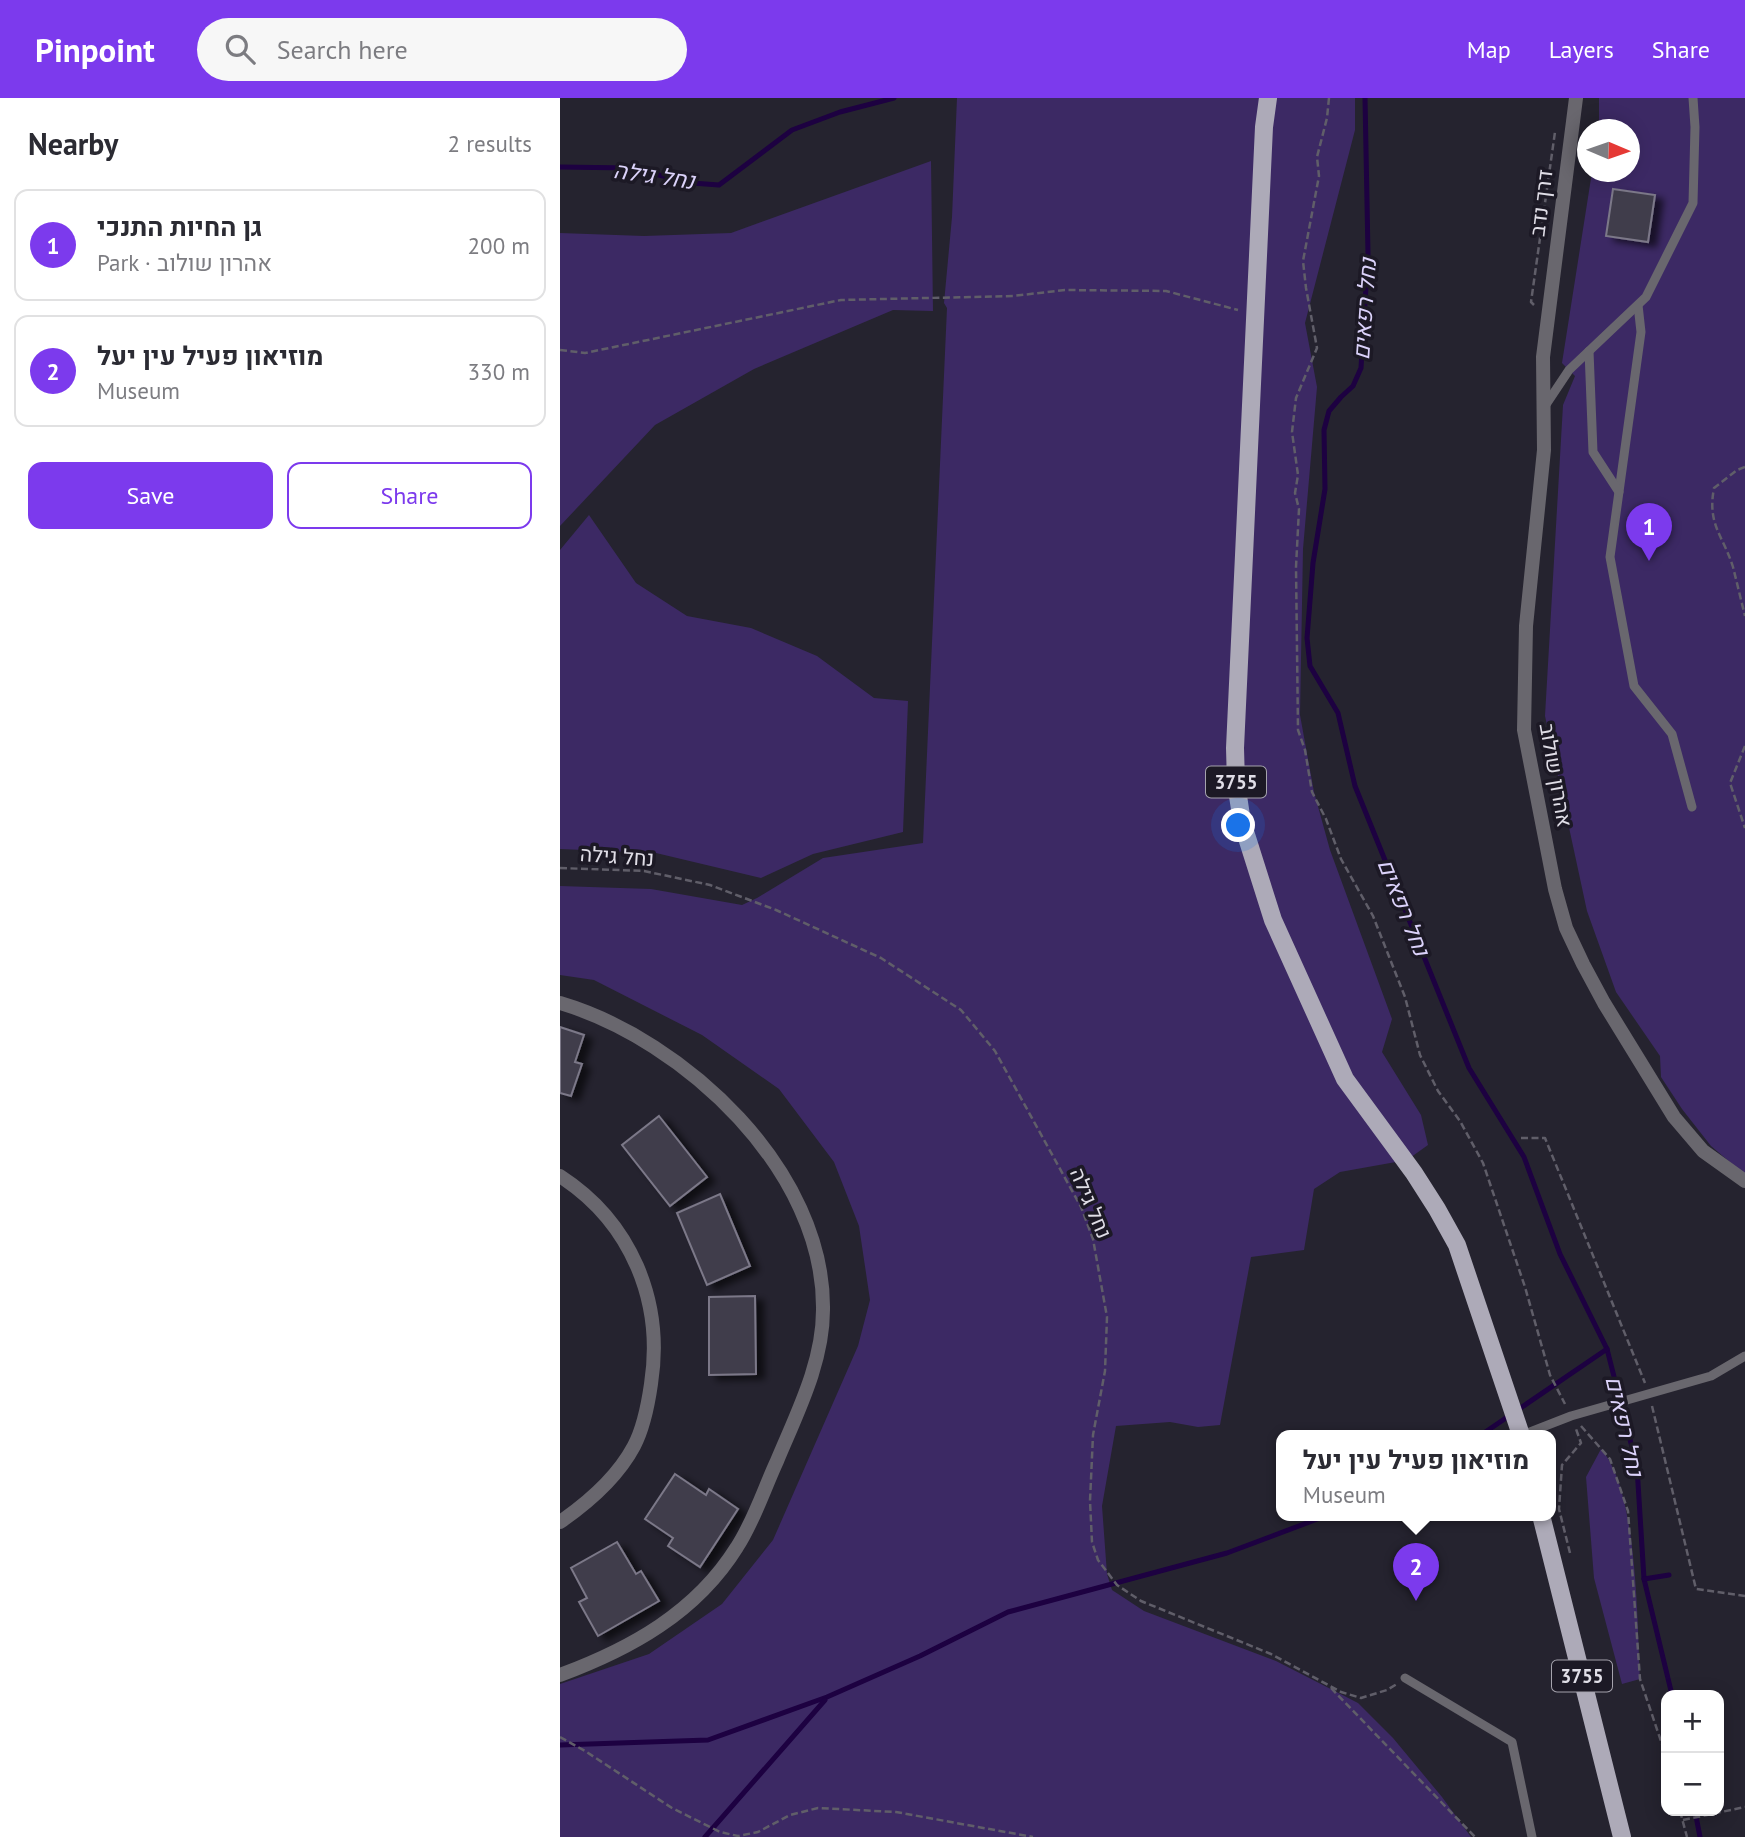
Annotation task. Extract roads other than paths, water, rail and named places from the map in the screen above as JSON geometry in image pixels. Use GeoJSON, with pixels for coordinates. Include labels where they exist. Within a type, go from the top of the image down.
{"type":"FeatureCollection","features":[{"type":"Feature","properties":{"kind":"main road","name":"3755"},"geometry":{"type":"LineString","coordinates":[[1268,98],[1264,127],[1235,748],[1236,783],[1242,822],[1273,920],[1345,1079],[1414,1173],[1457,1245],[1520,1430]]}},
{"type":"Feature","properties":{"kind":"main road","name":"3755"},"geometry":{"type":"LineString","coordinates":[[1543,1521],[1622,1837]]}},
{"type":"Feature","properties":{"kind":"street","name":"דרך נדב"},"geometry":{"type":"LineString","coordinates":[[1548,314],[1576,98]]}},
{"type":"Feature","properties":{"kind":"street","name":"אהרון שולוב"},"geometry":{"type":"LineString","coordinates":[[1548,314],[1543,358],[1544,450],[1526,626],[1524,730],[1555,889],[1566,928],[1594,984],[1674,1118],[1703,1151],[1745,1181]]}},
{"type":"Feature","properties":{"kind":"street"},"geometry":{"type":"LineString","coordinates":[[560,1003],[604,1020],[642,1040],[700,1082],[746,1126],[766,1150],[797,1201],[816,1255],[822,1282],[823,1311],[812,1374],[802,1401],[748,1526],[724,1566],[683,1608],[653,1632],[603,1659],[560,1675]]}},
{"type":"Feature","properties":{"kind":"street"},"geometry":{"type":"LineString","coordinates":[[560,1176],[583,1192],[603,1211],[624,1240],[648,1293],[654,1341],[649,1398],[634,1446],[602,1488],[560,1522]]}},
{"type":"Feature","properties":{"kind":"lane"},"geometry":{"type":"LineString","coordinates":[[1544,408],[1569,370],[1646,297],[1693,202],[1693,98]]}},
{"type":"Feature","properties":{"kind":"lane"},"geometry":{"type":"LineString","coordinates":[[1638,305],[1641,332],[1610,557],[1634,686],[1672,734],[1692,807]]}},
{"type":"Feature","properties":{"kind":"lane"},"geometry":{"type":"LineString","coordinates":[[1589,351],[1593,452],[1619,492]]}},
{"type":"Feature","properties":{"kind":"lane"},"geometry":{"type":"LineString","coordinates":[[1523,1430],[1711,1376],[1745,1356]]}},
{"type":"Feature","properties":{"kind":"lane"},"geometry":{"type":"LineString","coordinates":[[1405,1678],[1512,1742],[1532,1837]]}},
{"type":"Feature","properties":{"kind":"waterway","name":"נחל גילה"},"geometry":{"type":"LineString","coordinates":[[560,167],[630,168],[692,183],[719,185],[792,130],[840,112],[894,98]]}},
{"type":"Feature","properties":{"kind":"waterway","name":"נחל רפאים"},"geometry":{"type":"LineString","coordinates":[[1365,98],[1368,254],[1361,368],[1353,386],[1329,411],[1324,430],[1325,489],[1313,563],[1307,638],[1310,666],[1338,713],[1355,786],[1469,1068],[1524,1157],[1560,1254],[1607,1349],[1637,1467],[1644,1579],[1671,1690]]}},
{"type":"Feature","properties":{"kind":"waterway"},"geometry":{"type":"LineString","coordinates":[[1488,1430],[1607,1349]]}},
{"type":"Feature","properties":{"kind":"waterway"},"geometry":{"type":"LineString","coordinates":[[560,1745],[708,1740],[827,1697],[920,1656],[1008,1612],[1227,1553],[1312,1521]]}},
{"type":"Feature","properties":{"kind":"waterway"},"geometry":{"type":"LineString","coordinates":[[1644,1579],[1669,1575]]}},
{"type":"Feature","properties":{"kind":"waterway"},"geometry":{"type":"LineString","coordinates":[[705,1837],[825,1700]]}},
{"type":"Feature","properties":{"kind":"waterway","name":"נחל רפאים"},"geometry":{"type":"LineString","coordinates":[[1696,1816],[1700,1837]]}},
{"type":"Feature","properties":{"kind":"place","name":"גן החיות התנכי"},"geometry":{"type":"Point","coordinates":[1649,561]}},
{"type":"Feature","properties":{"kind":"place","name":"מוזיאון פעיל עין יעל"},"geometry":{"type":"Point","coordinates":[1416,1601]}}]}
